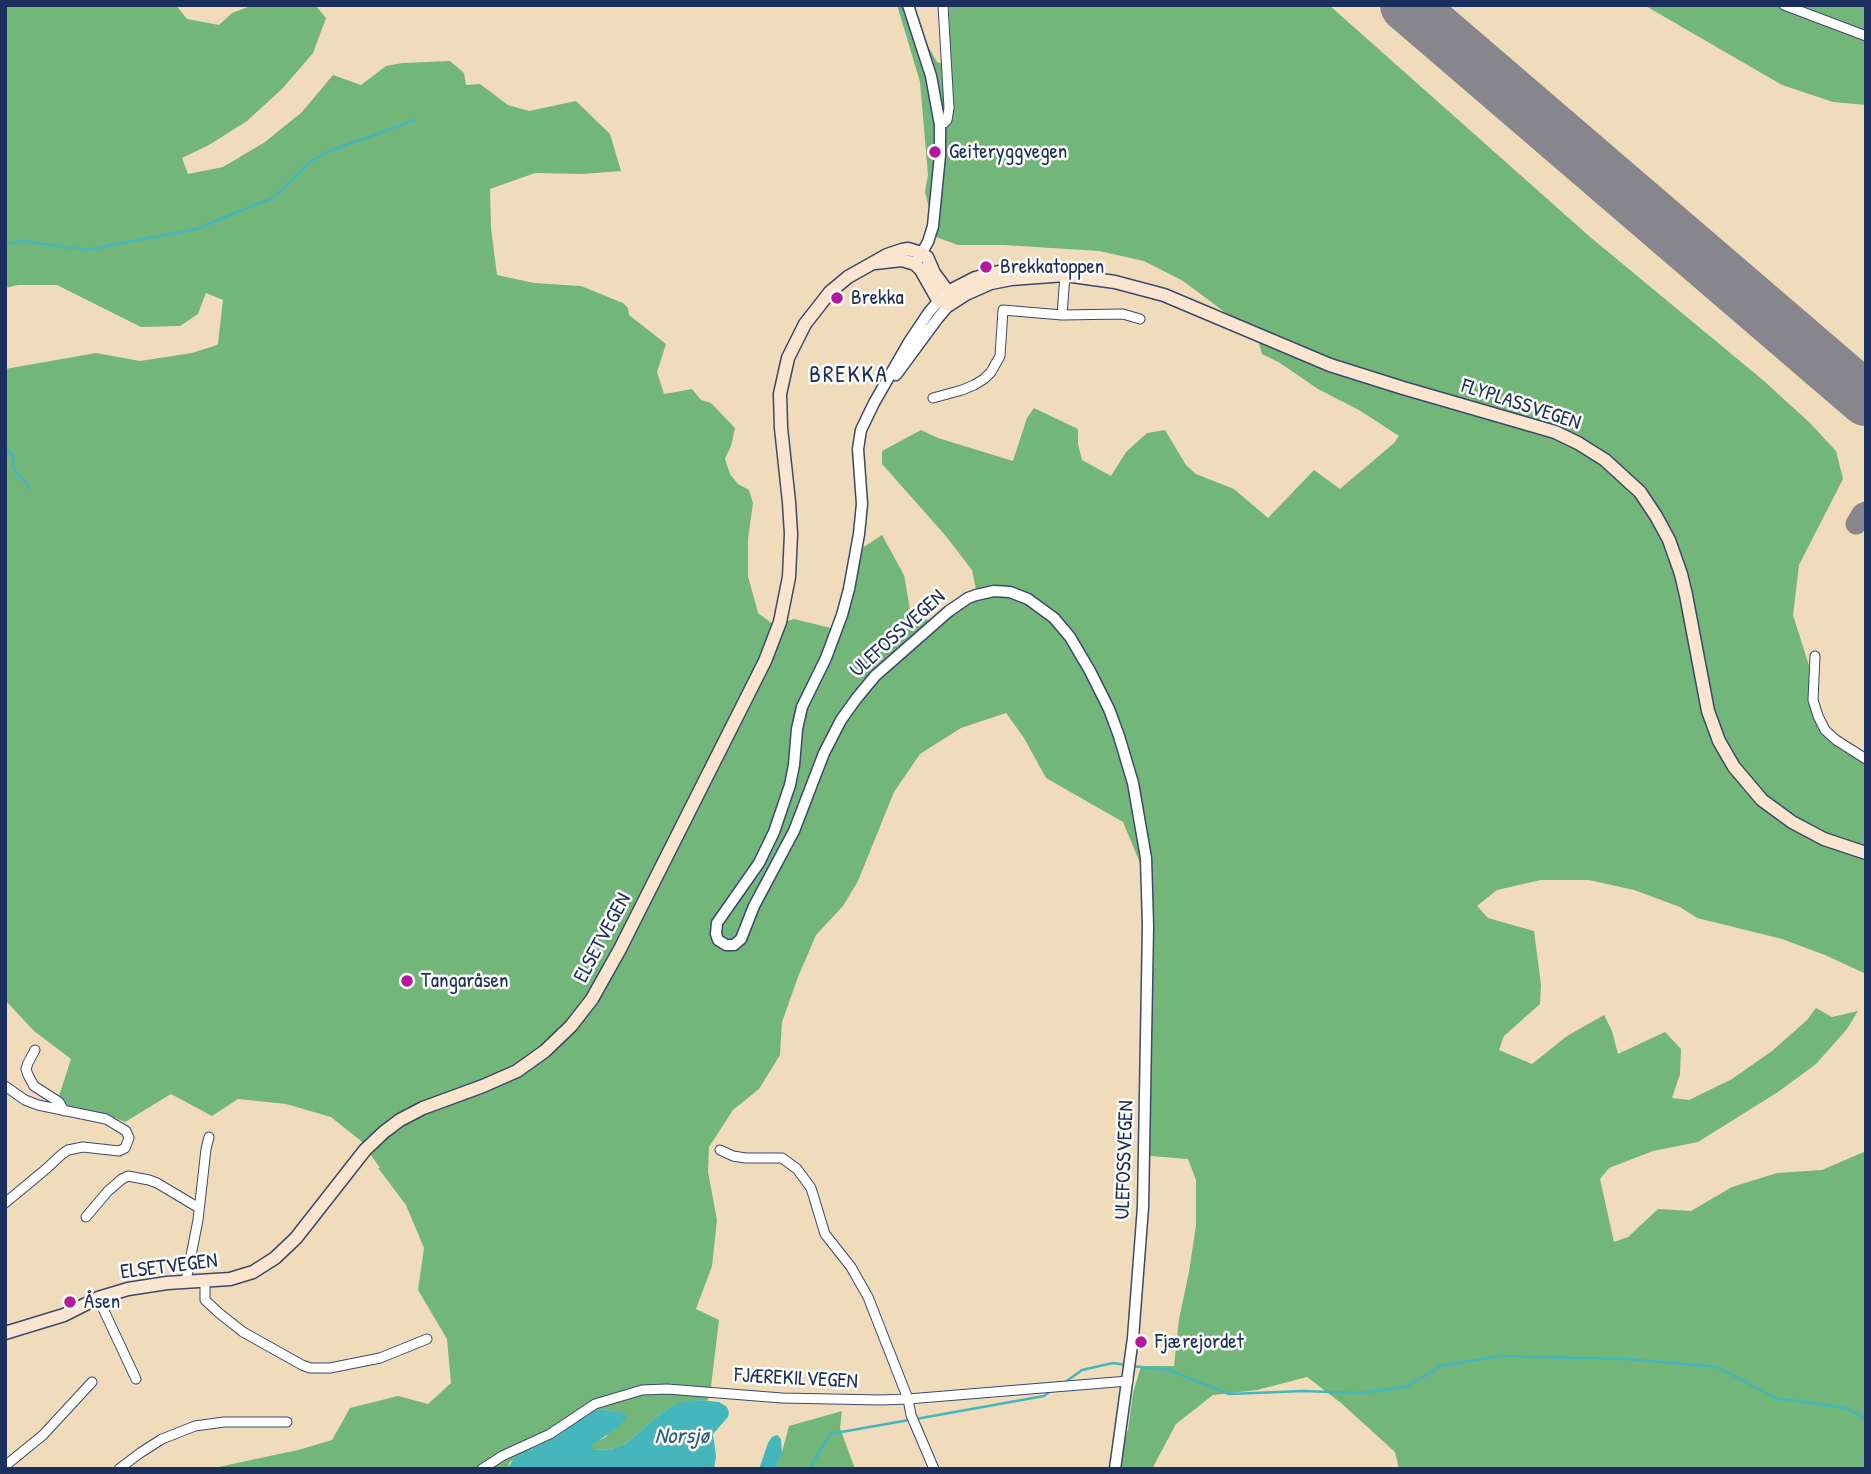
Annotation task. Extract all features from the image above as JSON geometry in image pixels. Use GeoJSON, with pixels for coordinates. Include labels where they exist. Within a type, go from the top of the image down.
{"type":"FeatureCollection","features":[{"type":"Feature","properties":{"kind":"main road","name":"ELSETVEGEN"},"geometry":{"type":"LineString","coordinates":[[5,1332],[64,1315],[97,1298],[141,1286],[230,1279],[253,1272],[275,1258],[307,1226],[365,1150],[384,1132],[411,1114],[501,1079],[533,1061],[559,1039],[592,999],[620,949],[765,661],[780,622],[791,558],[780,406],[781,384],[788,358],[805,324],[830,292],[848,277],[902,250],[908,249],[918,259]]}},
{"type":"Feature","properties":{"kind":"main road"},"geometry":{"type":"LineString","coordinates":[[918,259],[930,261],[945,299]]}},
{"type":"Feature","properties":{"kind":"main road","name":"FLYPLASSVEGEN"},"geometry":{"type":"LineString","coordinates":[[945,299],[1011,279],[1065,275],[1115,282],[1187,303],[1330,365],[1555,432],[1578,443],[1605,460],[1640,492],[1657,516],[1669,540],[1686,595],[1708,711],[1719,741],[1734,767],[1762,800],[1779,814],[1808,832],[1866,853]]}},
{"type":"Feature","properties":{"kind":"street"},"geometry":{"type":"LineString","coordinates":[[908,5],[931,76],[940,125],[935,214],[931,235],[918,259]]}},
{"type":"Feature","properties":{"kind":"street"},"geometry":{"type":"LineString","coordinates":[[940,125],[947,120],[949,108],[943,5]]}},
{"type":"Feature","properties":{"kind":"street"},"geometry":{"type":"LineString","coordinates":[[1784,5],[1866,36]]}},
{"type":"Feature","properties":{"kind":"street"},"geometry":{"type":"LineString","coordinates":[[1062,316],[1065,275]]}},
{"type":"Feature","properties":{"kind":"street","name":"ULEFOSSVEGEN"},"geometry":{"type":"LineString","coordinates":[[945,299],[909,342],[867,416],[859,438],[861,515],[849,589],[833,643],[802,708],[794,765],[786,797],[766,849],[718,923],[716,934],[718,940],[726,945],[734,945],[741,939],[754,906],[794,831],[824,754],[841,720],[864,687],[889,664],[949,611],[968,598],[985,593],[1010,592],[1028,599],[1062,625],[1090,671],[1119,736],[1133,783],[1146,858],[1148,966],[1143,1207],[1133,1338],[1115,1469]]}},
{"type":"Feature","properties":{"kind":"street"},"geometry":{"type":"LineString","coordinates":[[933,398],[974,385],[992,372],[1000,356],[1003,310],[1062,316],[1123,314],[1140,319]]}},
{"type":"Feature","properties":{"kind":"street"},"geometry":{"type":"LineString","coordinates":[[1815,656],[1813,700],[1818,716],[1825,730],[1836,740],[1866,759]]}},
{"type":"Feature","properties":{"kind":"street"},"geometry":{"type":"LineString","coordinates":[[35,1050],[26,1069],[30,1081],[40,1091],[59,1102],[64,1111]]}},
{"type":"Feature","properties":{"kind":"street"},"geometry":{"type":"LineString","coordinates":[[5,1086],[25,1100],[48,1108],[106,1119],[128,1135],[128,1143],[119,1151],[83,1147],[68,1150],[5,1203]]}},
{"type":"Feature","properties":{"kind":"street"},"geometry":{"type":"LineString","coordinates":[[186,1281],[209,1137]]}},
{"type":"Feature","properties":{"kind":"street"},"geometry":{"type":"LineString","coordinates":[[720,1150],[746,1158],[782,1158],[792,1164],[804,1178],[816,1198],[825,1234],[851,1267],[868,1297],[908,1399],[911,1415],[934,1469]]}},
{"type":"Feature","properties":{"kind":"street"},"geometry":{"type":"LineString","coordinates":[[86,1217],[108,1191],[128,1176],[157,1183],[199,1208]]}},
{"type":"Feature","properties":{"kind":"street"},"geometry":{"type":"LineString","coordinates":[[205,1281],[205,1300],[219,1313],[243,1332],[310,1368],[330,1368],[366,1361],[427,1339]]}},
{"type":"Feature","properties":{"kind":"street"},"geometry":{"type":"LineString","coordinates":[[97,1298],[136,1379]]}},
{"type":"Feature","properties":{"kind":"street","name":"FJÆREKILVEGEN"},"geometry":{"type":"LineString","coordinates":[[482,1469],[502,1456],[550,1434],[595,1404],[642,1390],[667,1389],[782,1398],[908,1399],[1128,1381]]}},
{"type":"Feature","properties":{"kind":"street"},"geometry":{"type":"LineString","coordinates":[[5,1466],[43,1435],[92,1382]]}},
{"type":"Feature","properties":{"kind":"street"},"geometry":{"type":"LineString","coordinates":[[119,1469],[162,1439],[195,1426],[287,1422]]}},
{"type":"Feature","properties":{"kind":"green space"},"geometry":{"type":"Polygon","coordinates":[[[5,5],[176,5],[187,19],[219,25],[232,13],[253,5],[316,6],[326,18],[313,53],[283,88],[247,121],[182,158],[188,174],[223,167],[265,142],[302,112],[333,75],[361,85],[386,66],[450,61],[464,73],[466,85],[480,84],[508,105],[529,111],[576,101],[610,134],[621,171],[535,173],[490,189],[491,228],[497,275],[534,283],[581,286],[623,303],[628,308],[629,315],[666,344],[657,372],[664,394],[692,389],[701,400],[711,403],[735,428],[725,459],[730,474],[738,484],[749,490],[753,503],[748,539],[748,576],[758,613],[774,625],[794,619],[831,628],[844,608],[859,550],[882,535],[904,575],[912,621],[937,619],[977,594],[972,570],[882,464],[882,451],[921,430],[938,438],[1013,461],[1027,418],[1034,408],[1078,429],[1082,460],[1111,476],[1126,452],[1147,433],[1165,430],[1186,465],[1196,474],[1234,489],[1268,518],[1314,470],[1340,489],[1399,436],[1262,354],[1258,340],[1222,310],[1183,281],[1144,261],[1099,251],[958,245],[936,237],[925,192],[928,175],[920,82],[897,5],[914,5],[928,46],[937,62],[950,66],[949,5],[1329,5],[1589,236],[1764,381],[1836,451],[1843,479],[1799,565],[1793,615],[1812,675],[1819,728],[1866,761],[1866,974],[1782,939],[1697,918],[1680,907],[1634,890],[1589,880],[1541,880],[1497,890],[1477,906],[1488,918],[1534,931],[1541,985],[1540,1004],[1504,1036],[1499,1050],[1532,1064],[1567,1036],[1604,1015],[1612,1031],[1618,1054],[1665,1032],[1681,1049],[1680,1074],[1672,1098],[1689,1100],[1732,1079],[1772,1051],[1807,1020],[1816,1008],[1832,1017],[1858,1011],[1847,1029],[1816,1064],[1778,1092],[1698,1142],[1653,1151],[1609,1168],[1600,1179],[1614,1242],[1628,1237],[1658,1209],[1691,1211],[1732,1187],[1777,1173],[1822,1170],[1866,1151],[1866,1469],[1399,1469],[1395,1452],[1341,1403],[1307,1377],[1257,1390],[1213,1395],[1176,1424],[1152,1469],[1117,1469],[1141,1366],[1174,1366],[1179,1319],[1196,1225],[1196,1180],[1188,1159],[1151,1156],[1140,1143],[1145,910],[1140,863],[1123,822],[1046,778],[1024,738],[1006,713],[961,728],[920,754],[894,792],[858,881],[843,906],[816,935],[782,1022],[780,1055],[759,1089],[733,1110],[709,1147],[708,1172],[717,1220],[712,1266],[696,1309],[719,1320],[707,1401],[673,1405],[628,1442],[610,1450],[592,1449],[592,1445],[606,1437],[620,1412],[603,1409],[584,1416],[558,1436],[510,1462],[507,1469],[209,1469],[332,1440],[350,1408],[398,1396],[428,1404],[451,1383],[447,1339],[418,1290],[424,1248],[406,1205],[361,1141],[331,1117],[286,1104],[238,1099],[212,1116],[171,1094],[125,1122],[106,1114],[69,1108],[59,1096],[71,1059],[34,1031],[5,1000],[5,369],[96,353],[140,361],[192,353],[217,345],[223,300],[206,293],[198,314],[180,326],[141,327],[57,285],[18,285],[5,288],[5,5]]]}},
{"type":"Feature","properties":{"kind":"green space"},"geometry":{"type":"Polygon","coordinates":[[[1644,5],[1866,5],[1866,105],[1833,102],[1782,85],[1644,5]]]}},
{"type":"Feature","properties":{"kind":"green space"},"geometry":{"type":"Polygon","coordinates":[[[842,1411],[840,1428],[855,1469],[775,1469],[789,1426],[842,1411]]]}},
{"type":"Feature","properties":{"kind":"water","name":"Norsjø"},"geometry":{"type":"Polygon","coordinates":[[[700,1400],[719,1402],[727,1407],[729,1412],[728,1417],[713,1434],[716,1456],[714,1469],[507,1469],[515,1457],[558,1436],[593,1412],[603,1409],[626,1415],[617,1428],[592,1445],[592,1449],[610,1450],[628,1442],[673,1405],[700,1400]]]}},
{"type":"Feature","properties":{"kind":"water","name":"Norsjø"},"geometry":{"type":"Polygon","coordinates":[[[777,1435],[781,1439],[782,1453],[775,1469],[759,1469],[768,1443],[777,1435]]]}},
{"type":"Feature","properties":{"kind":"waterway"},"geometry":{"type":"LineString","coordinates":[[5,244],[24,241],[86,250],[196,229],[274,197],[310,162],[327,152],[415,120]]}},
{"type":"Feature","properties":{"kind":"waterway"},"geometry":{"type":"LineString","coordinates":[[5,446],[13,457],[16,473],[29,488]]}},
{"type":"Feature","properties":{"kind":"waterway"},"geometry":{"type":"LineString","coordinates":[[1132,1366],[1169,1370],[1229,1394],[1303,1391],[1359,1393],[1406,1387],[1441,1366],[1500,1356],[1628,1359],[1717,1367],[1776,1398],[1845,1408],[1866,1418]]}},
{"type":"Feature","properties":{"kind":"waterway"},"geometry":{"type":"LineString","coordinates":[[1064,1383],[1082,1370],[1113,1363],[1126,1365]]}},
{"type":"Feature","properties":{"kind":"waterway"},"geometry":{"type":"LineString","coordinates":[[916,1419],[1044,1396],[1052,1390]]}},
{"type":"Feature","properties":{"kind":"waterway"},"geometry":{"type":"LineString","coordinates":[[809,1469],[830,1434],[909,1420]]}},
{"type":"Feature","properties":{"kind":"taxiway"},"geometry":{"type":"LineString","coordinates":[[1861,395],[1866,398]]}},
{"type":"Feature","properties":{"kind":"taxiway"},"geometry":{"type":"LineString","coordinates":[[1856,524],[1866,512]]}},
{"type":"Feature","properties":{"kind":"runway"},"geometry":{"type":"LineString","coordinates":[[1407,5],[1866,399]]}},
{"type":"Feature","properties":{"kind":"place","name":"Geiteryggvegen"},"geometry":{"type":"Point","coordinates":[935,152]}},
{"type":"Feature","properties":{"kind":"place","name":"Brekkatoppen"},"geometry":{"type":"Point","coordinates":[986,267]}},
{"type":"Feature","properties":{"kind":"place","name":"Brekka"},"geometry":{"type":"Point","coordinates":[837,298]}},
{"type":"Feature","properties":{"kind":"place","name":"Tangaråsen"},"geometry":{"type":"Point","coordinates":[407,981]}},
{"type":"Feature","properties":{"kind":"place","name":"Åsen"},"geometry":{"type":"Point","coordinates":[70,1302]}},
{"type":"Feature","properties":{"kind":"place","name":"Fjærejordet"},"geometry":{"type":"Point","coordinates":[1141,1342]}},
{"type":"Feature","properties":{"kind":"district","name":"BREKKA"},"geometry":{"type":"Point","coordinates":[849,376]}}]}
